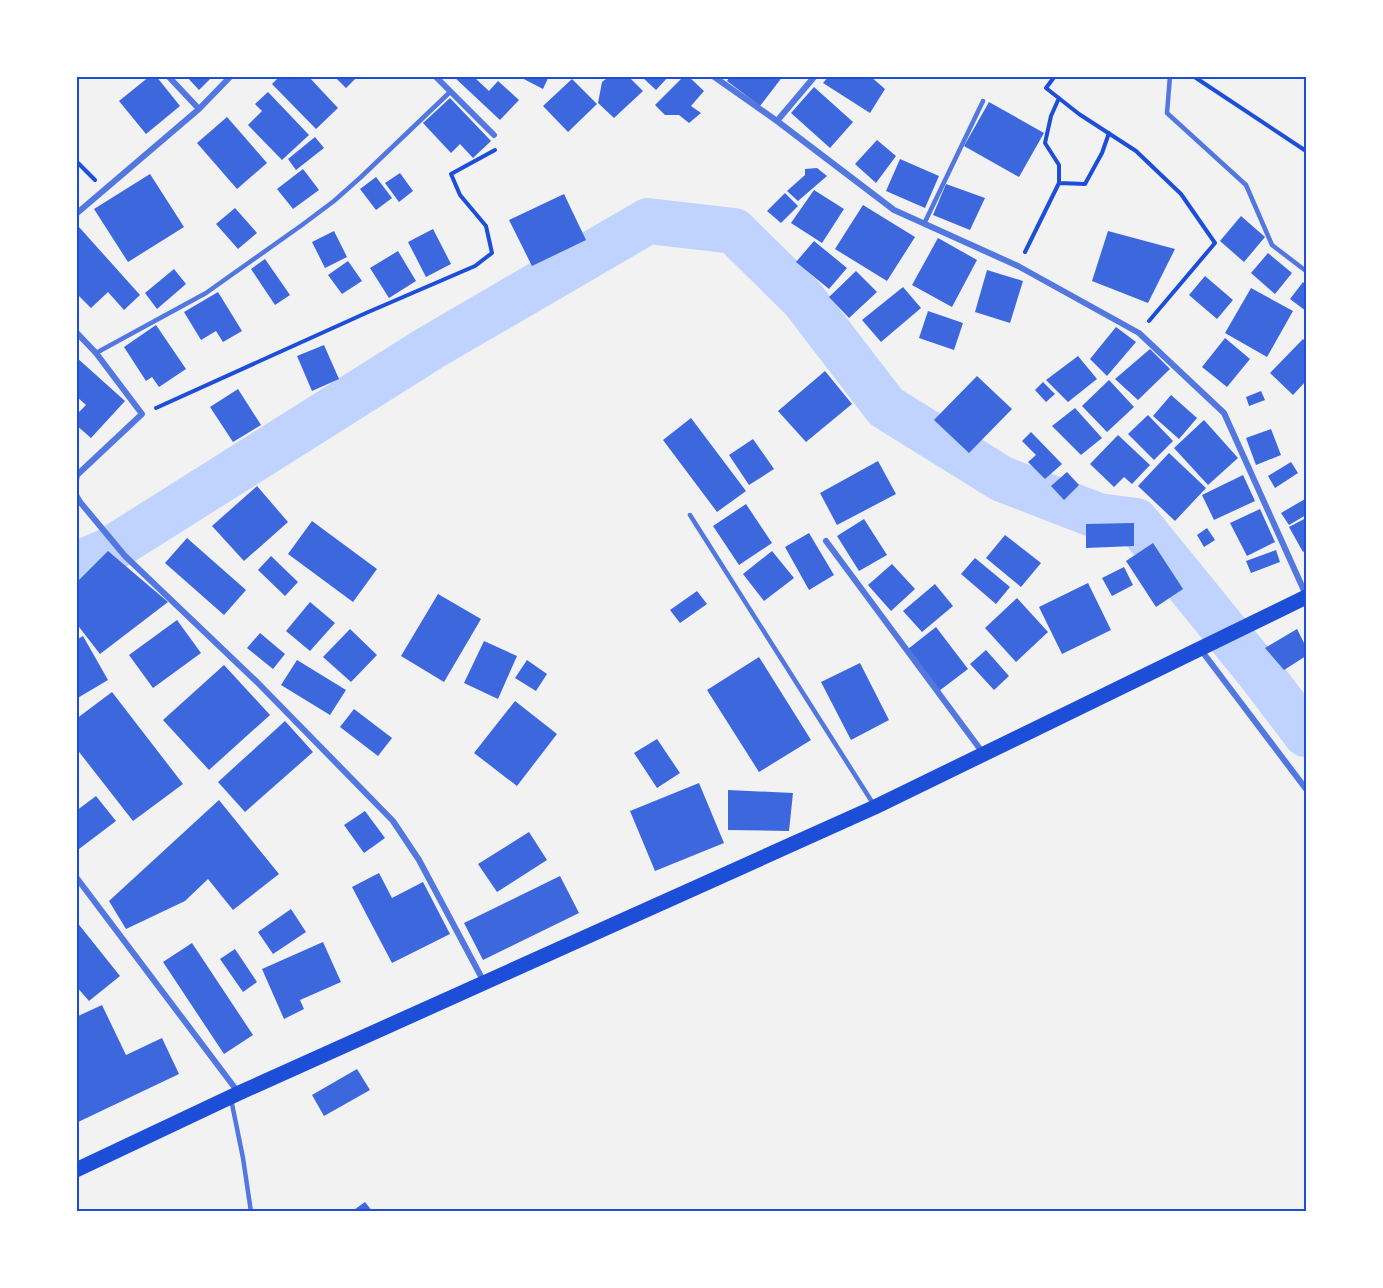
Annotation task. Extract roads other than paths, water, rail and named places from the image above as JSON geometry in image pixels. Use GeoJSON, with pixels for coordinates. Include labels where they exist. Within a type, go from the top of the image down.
{"type":"FeatureCollection","features":[{"type":"Feature","properties":{"kind":"main road"},"geometry":{"type":"LineString","coordinates":[[76,1170],[235,1095],[875,807],[1306,596]]}},
{"type":"Feature","properties":{"kind":"street"},"geometry":{"type":"LineString","coordinates":[[168,76],[199,109]]}},
{"type":"Feature","properties":{"kind":"street"},"geometry":{"type":"LineString","coordinates":[[76,214],[106,191],[199,109],[231,76]]}},
{"type":"Feature","properties":{"kind":"street"},"geometry":{"type":"LineString","coordinates":[[435,76],[494,135]]}},
{"type":"Feature","properties":{"kind":"street"},"geometry":{"type":"LineString","coordinates":[[713,76],[777,121],[894,210],[1018,266],[1139,333],[1224,413],[1306,596]]}},
{"type":"Feature","properties":{"kind":"street"},"geometry":{"type":"LineString","coordinates":[[777,121],[815,76]]}},
{"type":"Feature","properties":{"kind":"street"},"geometry":{"type":"LineString","coordinates":[[76,332],[96,353],[142,414],[77,475],[76,480]]}},
{"type":"Feature","properties":{"kind":"street"},"geometry":{"type":"LineString","coordinates":[[76,495],[125,556],[257,682],[393,820],[419,860],[484,983]]}},
{"type":"Feature","properties":{"kind":"street"},"geometry":{"type":"LineString","coordinates":[[826,541],[984,753]]}},
{"type":"Feature","properties":{"kind":"street"},"geometry":{"type":"LineString","coordinates":[[1201,649],[1306,789]]}},
{"type":"Feature","properties":{"kind":"street"},"geometry":{"type":"LineString","coordinates":[[76,877],[235,1095]]}},
{"type":"Feature","properties":{"kind":"lane"},"geometry":{"type":"LineString","coordinates":[[1170,76],[1167,113],[1246,185],[1272,245],[1306,271]]}},
{"type":"Feature","properties":{"kind":"lane"},"geometry":{"type":"LineString","coordinates":[[96,353],[206,293],[302,225],[361,177],[450,92]]}},
{"type":"Feature","properties":{"kind":"lane"},"geometry":{"type":"LineString","coordinates":[[924,224],[984,101]]}},
{"type":"Feature","properties":{"kind":"lane"},"geometry":{"type":"LineString","coordinates":[[690,515],[875,807]]}},
{"type":"Feature","properties":{"kind":"lane"},"geometry":{"type":"LineString","coordinates":[[235,1095],[251,1212]]}},
{"type":"Feature","properties":{"kind":"waterway"},"geometry":{"type":"LineString","coordinates":[[76,565],[108,551],[430,348],[648,221],[734,231],[803,299],[886,407],[1002,479],[1098,516],[1136,521],[1306,734]]}}]}
